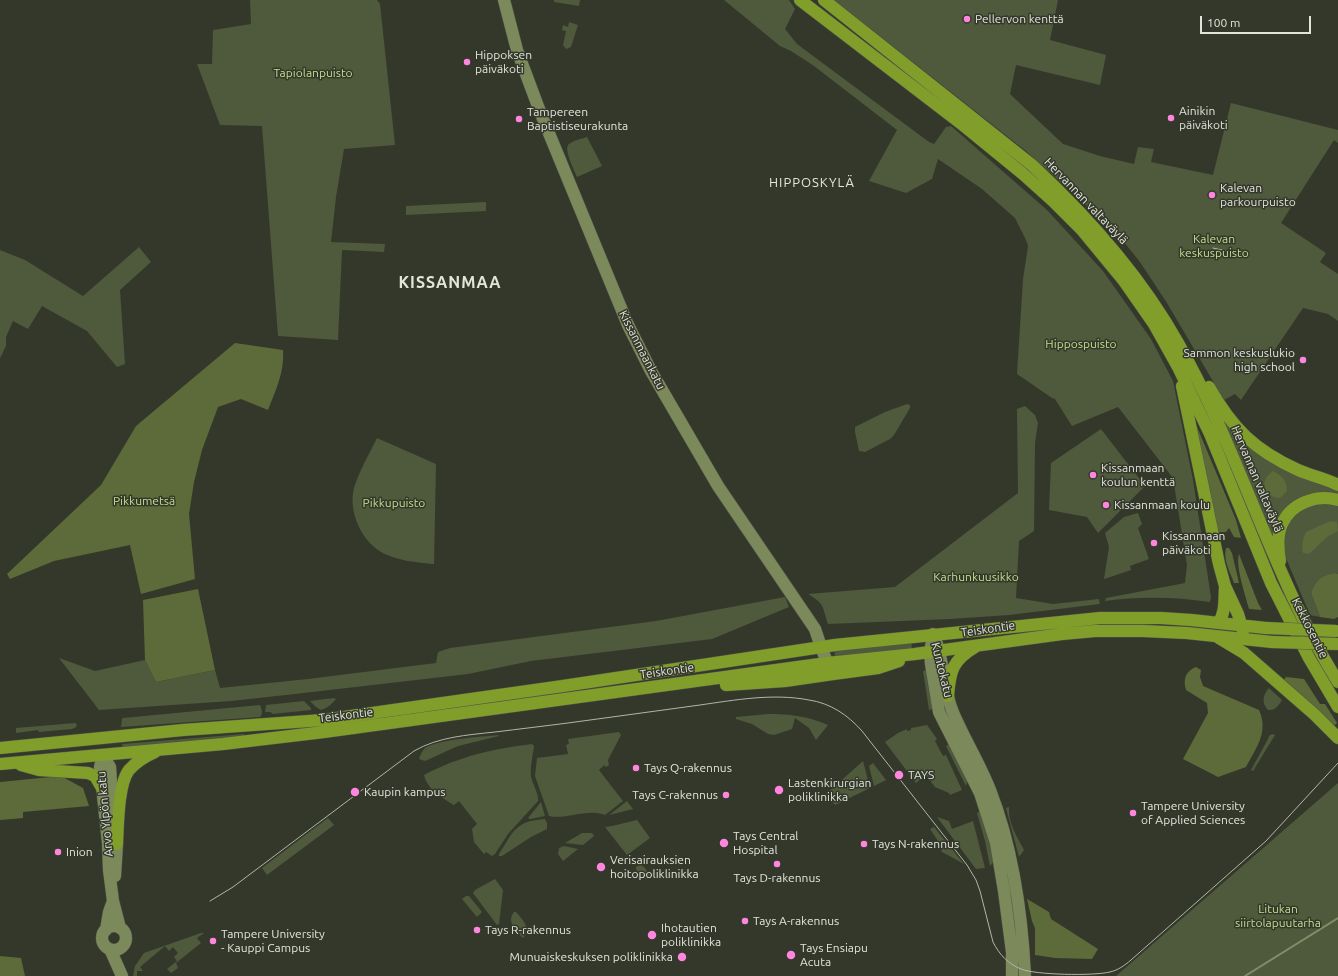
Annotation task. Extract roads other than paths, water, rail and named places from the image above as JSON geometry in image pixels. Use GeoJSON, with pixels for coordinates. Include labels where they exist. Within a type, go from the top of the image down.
{"type":"FeatureCollection","features":[{"type":"Feature","properties":{"kind":"highway","name":"Hervannan valtaväylä"},"geometry":{"type":"LineString","coordinates":[[800,0],[963,125],[1023,174],[1082,230],[1120,276],[1154,324],[1178,367],[1210,434],[1262,560]]}},
{"type":"Feature","properties":{"kind":"highway","name":"Hervannan valtaväylä"},"geometry":{"type":"LineString","coordinates":[[824,0],[1032,165],[1102,235],[1133,274],[1164,319],[1192,369],[1220,430],[1283,578]]}},
{"type":"Feature","properties":{"kind":"highway"},"geometry":{"type":"LineString","coordinates":[[1178,367],[1225,586],[1234,604],[1242,626],[1245,640]]}},
{"type":"Feature","properties":{"kind":"highway"},"geometry":{"type":"LineString","coordinates":[[1192,369],[1204,380],[1221,408],[1246,438],[1268,454],[1284,463],[1299,470],[1329,480],[1338,485]]}},
{"type":"Feature","properties":{"kind":"highway"},"geometry":{"type":"LineString","coordinates":[[1283,578],[1278,541],[1280,529],[1286,517],[1297,507],[1308,501],[1323,498],[1338,500]]}},
{"type":"Feature","properties":{"kind":"highway","name":"Kekkosentie"},"geometry":{"type":"LineString","coordinates":[[1262,560],[1286,613],[1309,658],[1338,707]]}},
{"type":"Feature","properties":{"kind":"highway","name":"Kekkosentie"},"geometry":{"type":"LineString","coordinates":[[1283,578],[1314,642],[1338,682]]}},
{"type":"Feature","properties":{"kind":"highway"},"geometry":{"type":"LineString","coordinates":[[1218,623],[1224,610],[1225,586]]}},
{"type":"Feature","properties":{"kind":"highway","name":"Teiskontie"},"geometry":{"type":"LineString","coordinates":[[0,748],[183,730],[323,720],[821,647],[933,634],[1100,618],[1157,618],[1263,628],[1337,631]]}},
{"type":"Feature","properties":{"kind":"highway"},"geometry":{"type":"LineString","coordinates":[[1244,653],[1243,645],[1251,632],[1263,628]]}},
{"type":"Feature","properties":{"kind":"highway","name":"Teiskontie"},"geometry":{"type":"LineString","coordinates":[[0,764],[103,756],[324,732],[827,663],[904,655],[1062,634],[1117,631],[1187,633],[1272,642],[1338,644]]}},
{"type":"Feature","properties":{"kind":"highway"},"geometry":{"type":"LineString","coordinates":[[1216,637],[1244,653],[1314,714],[1338,738]]}},
{"type":"Feature","properties":{"kind":"highway"},"geometry":{"type":"LineString","coordinates":[[948,696],[950,677],[955,664],[960,657],[978,645]]}},
{"type":"Feature","properties":{"kind":"highway"},"geometry":{"type":"LineString","coordinates":[[691,682],[712,686],[785,681],[878,668],[900,660],[904,655]]}},
{"type":"Feature","properties":{"kind":"highway"},"geometry":{"type":"LineString","coordinates":[[117,844],[121,793],[128,771],[137,763],[158,750]]}},
{"type":"Feature","properties":{"kind":"highway"},"geometry":{"type":"LineString","coordinates":[[14,763],[39,770],[88,773],[95,776],[102,788]]}},
{"type":"Feature","properties":{"kind":"street","name":"Kissanmaankatu"},"geometry":{"type":"LineString","coordinates":[[504,0],[517,50],[628,325],[651,371],[692,443],[736,513],[815,629],[827,663],[833,674]]}},
{"type":"Feature","properties":{"kind":"street","name":"Kuntokatu"},"geometry":{"type":"LineString","coordinates":[[933,634],[939,712],[980,793],[996,843],[1012,952],[1012,976]]}},
{"type":"Feature","properties":{"kind":"street","name":"Kuntokatu"},"geometry":{"type":"LineString","coordinates":[[935,651],[956,720],[984,775],[1005,836],[1018,895],[1025,976]]}},
{"type":"Feature","properties":{"kind":"street","name":"Arvo Ylpön katu"},"geometry":{"type":"LineString","coordinates":[[103,756],[100,767],[108,843],[109,870],[113,901],[120,928]]}},
{"type":"Feature","properties":{"kind":"street","name":"Arvo Ylpön katu"},"geometry":{"type":"LineString","coordinates":[[103,756],[110,767],[114,826],[117,844],[116,872],[112,889]]}},
{"type":"Feature","properties":{"kind":"street","name":"Arvo Ylpön katu"},"geometry":{"type":"LineString","coordinates":[[106,930],[109,912],[113,901]]}},
{"type":"Feature","properties":{"kind":"street"},"geometry":{"type":"LineString","coordinates":[[112,926],[120,928],[123,930],[126,937],[124,944],[116,948],[107,947],[103,941],[106,930],[112,926]]}},
{"type":"Feature","properties":{"kind":"street"},"geometry":{"type":"LineString","coordinates":[[116,948],[123,961],[122,976]]}},
{"type":"Feature","properties":{"kind":"waterway"},"geometry":{"type":"LineString","coordinates":[[1245,976],[1338,918]]}},
{"type":"Feature","properties":{"kind":"tram line"},"geometry":{"type":"LineString","coordinates":[[1213,248],[1248,256]]}},
{"type":"Feature","properties":{"kind":"tram line"},"geometry":{"type":"LineString","coordinates":[[210,901],[233,887],[414,751],[423,746],[463,736],[740,699],[768,697],[795,698],[817,702],[831,707],[845,715],[862,731],[967,865],[976,880],[980,891],[993,942],[998,951],[1008,961],[1021,969],[1039,973],[1102,973],[1121,968],[1266,841],[1338,763]]}},
{"type":"Feature","properties":{"kind":"place","name":"Pellervon kenttä"},"geometry":{"type":"Point","coordinates":[967,19]}},
{"type":"Feature","properties":{"kind":"place","name":"Hippoksen päiväkoti"},"geometry":{"type":"Point","coordinates":[467,62]}},
{"type":"Feature","properties":{"kind":"place","name":"Ainikin päiväkoti"},"geometry":{"type":"Point","coordinates":[1171,118]}},
{"type":"Feature","properties":{"kind":"place","name":"Tampereen Baptistiseurakunta"},"geometry":{"type":"Point","coordinates":[519,119]}},
{"type":"Feature","properties":{"kind":"place","name":"Kalevan parkourpuisto"},"geometry":{"type":"Point","coordinates":[1212,195]}},
{"type":"Feature","properties":{"kind":"place","name":"Sammon keskuslukio high school"},"geometry":{"type":"Point","coordinates":[1303,360]}},
{"type":"Feature","properties":{"kind":"place","name":"Kissanmaan koulun kenttä"},"geometry":{"type":"Point","coordinates":[1093,475]}},
{"type":"Feature","properties":{"kind":"place","name":"Kissanmaan koulu"},"geometry":{"type":"Point","coordinates":[1106,505]}},
{"type":"Feature","properties":{"kind":"place","name":"Kissanmaan päiväkoti"},"geometry":{"type":"Point","coordinates":[1154,543]}},
{"type":"Feature","properties":{"kind":"place","name":"Tays Q-rakennus"},"geometry":{"type":"Point","coordinates":[636,768]}},
{"type":"Feature","properties":{"kind":"place","name":"TAYS"},"geometry":{"type":"Point","coordinates":[899,775]}},
{"type":"Feature","properties":{"kind":"place","name":"Lastenkirurgian poliklinikka"},"geometry":{"type":"Point","coordinates":[779,790]}},
{"type":"Feature","properties":{"kind":"place","name":"Kaupin kampus"},"geometry":{"type":"Point","coordinates":[355,792]}},
{"type":"Feature","properties":{"kind":"place","name":"Tays C-rakennus"},"geometry":{"type":"Point","coordinates":[726,795]}},
{"type":"Feature","properties":{"kind":"place","name":"Tampere University of Applied Sciences"},"geometry":{"type":"Point","coordinates":[1133,813]}},
{"type":"Feature","properties":{"kind":"place","name":"Tays Central Hospital"},"geometry":{"type":"Point","coordinates":[724,843]}},
{"type":"Feature","properties":{"kind":"place","name":"Tays N-rakennus"},"geometry":{"type":"Point","coordinates":[864,844]}},
{"type":"Feature","properties":{"kind":"place","name":"Inion"},"geometry":{"type":"Point","coordinates":[58,852]}},
{"type":"Feature","properties":{"kind":"place","name":"Tays D-rakennus"},"geometry":{"type":"Point","coordinates":[777,864]}},
{"type":"Feature","properties":{"kind":"place","name":"Verisairauksien hoitopoliklinikka"},"geometry":{"type":"Point","coordinates":[601,867]}},
{"type":"Feature","properties":{"kind":"place","name":"Tays A-rakennus"},"geometry":{"type":"Point","coordinates":[745,921]}},
{"type":"Feature","properties":{"kind":"place","name":"Tays R-rakennus"},"geometry":{"type":"Point","coordinates":[477,930]}},
{"type":"Feature","properties":{"kind":"place","name":"Ihotautien poliklinikka"},"geometry":{"type":"Point","coordinates":[652,935]}},
{"type":"Feature","properties":{"kind":"place","name":"Tampere University - Kauppi Campus"},"geometry":{"type":"Point","coordinates":[213,941]}},
{"type":"Feature","properties":{"kind":"place","name":"Tays Ensiapu Acuta"},"geometry":{"type":"Point","coordinates":[791,955]}},
{"type":"Feature","properties":{"kind":"place","name":"Munuaiskeskuksen poliklinikka"},"geometry":{"type":"Point","coordinates":[682,957]}},
{"type":"Feature","properties":{"kind":"district","name":"HIPPOSKYLÄ"},"geometry":{"type":"Point","coordinates":[812,183]}},
{"type":"Feature","properties":{"kind":"district","name":"KISSANMAA"},"geometry":{"type":"Point","coordinates":[450,283]}},
{"type":"Feature","properties":{"kind":"park label","name":"Tapiolanpuisto"},"geometry":{"type":"Point","coordinates":[313,73]}},
{"type":"Feature","properties":{"kind":"park label","name":"Kalevan keskuspuisto"},"geometry":{"type":"Point","coordinates":[1214,246]}},
{"type":"Feature","properties":{"kind":"park label","name":"Hippospuisto"},"geometry":{"type":"Point","coordinates":[1081,344]}},
{"type":"Feature","properties":{"kind":"park label","name":"Pikkumetsä"},"geometry":{"type":"Point","coordinates":[144,501]}},
{"type":"Feature","properties":{"kind":"park label","name":"Pikkupuisto"},"geometry":{"type":"Point","coordinates":[394,503]}},
{"type":"Feature","properties":{"kind":"park label","name":"Karhunkuusikko"},"geometry":{"type":"Point","coordinates":[976,577]}},
{"type":"Feature","properties":{"kind":"park label","name":"Litukan siirtolapuutarha"},"geometry":{"type":"Point","coordinates":[1278,916]}}]}
